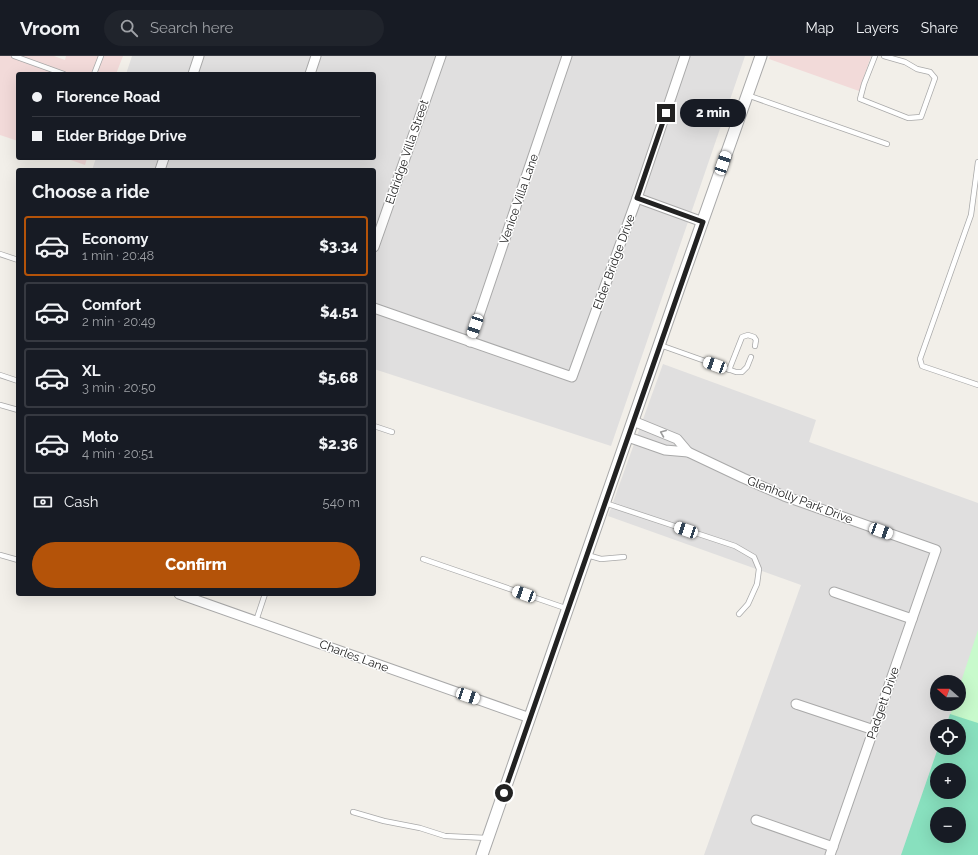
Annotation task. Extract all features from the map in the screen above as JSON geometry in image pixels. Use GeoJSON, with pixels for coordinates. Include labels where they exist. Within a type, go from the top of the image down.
{"type":"FeatureCollection","features":[{"type":"Feature","properties":{"kind":"street"},"geometry":{"type":"LineString","coordinates":[[194,72],[199,56]]}},
{"type":"Feature","properties":{"kind":"street"},"geometry":{"type":"LineString","coordinates":[[311,72],[316,56]]}},
{"type":"Feature","properties":{"kind":"street","name":"Eldridge Villa Street"},"geometry":{"type":"LineString","coordinates":[[376,241],[441,56]]}},
{"type":"Feature","properties":{"kind":"street","name":"Venice Villa Lane"},"geometry":{"type":"LineString","coordinates":[[470,342],[567,56]]}},
{"type":"Feature","properties":{"kind":"street","name":"Elder Bridge Drive"},"geometry":{"type":"LineString","coordinates":[[470,342],[572,377],[637,198],[685,56]]}},
{"type":"Feature","properties":{"kind":"street"},"geometry":{"type":"LineString","coordinates":[[482,855],[761,56]]}},
{"type":"Feature","properties":{"kind":"street"},"geometry":{"type":"LineString","coordinates":[[637,198],[703,222]]}},
{"type":"Feature","properties":{"kind":"street"},"geometry":{"type":"LineString","coordinates":[[376,309],[470,342]]}},
{"type":"Feature","properties":{"kind":"street","name":"Glenholly Park Drive"},"geometry":{"type":"LineString","coordinates":[[633,421],[677,439],[688,452]]}},
{"type":"Feature","properties":{"kind":"street","name":"Glenholly Park Drive"},"geometry":{"type":"LineString","coordinates":[[628,436],[665,450],[688,452],[784,496],[936,550]]}},
{"type":"Feature","properties":{"kind":"street","name":"Padgett Drive"},"geometry":{"type":"LineString","coordinates":[[832,851],[936,550]]}},
{"type":"Feature","properties":{"kind":"street"},"geometry":{"type":"LineString","coordinates":[[834,592],[912,619]]}},
{"type":"Feature","properties":{"kind":"street","name":"Charles Lane"},"geometry":{"type":"LineString","coordinates":[[185,596],[530,718]]}},
{"type":"Feature","properties":{"kind":"street"},"geometry":{"type":"LineString","coordinates":[[796,704],[874,730]]}},
{"type":"Feature","properties":{"kind":"street"},"geometry":{"type":"LineString","coordinates":[[756,820],[832,851]]}},
{"type":"Feature","properties":{"kind":"lane"},"geometry":{"type":"LineString","coordinates":[[14,56],[58,72]]}},
{"type":"Feature","properties":{"kind":"lane"},"geometry":{"type":"LineString","coordinates":[[95,72],[101,56]]}},
{"type":"Feature","properties":{"kind":"lane"},"geometry":{"type":"LineString","coordinates":[[875,56],[860,99],[908,118],[921,117],[935,78],[930,72],[917,69],[905,62],[884,56]]}},
{"type":"Feature","properties":{"kind":"lane"},"geometry":{"type":"LineString","coordinates":[[905,62],[906,56]]}},
{"type":"Feature","properties":{"kind":"lane"},"geometry":{"type":"LineString","coordinates":[[747,95],[887,144]]}},
{"type":"Feature","properties":{"kind":"lane"},"geometry":{"type":"LineString","coordinates":[[978,162],[971,215],[920,359],[922,366],[978,385]]}},
{"type":"Feature","properties":{"kind":"lane"},"geometry":{"type":"LineString","coordinates":[[0,256],[16,260]]}},
{"type":"Feature","properties":{"kind":"lane"},"geometry":{"type":"LineString","coordinates":[[729,370],[742,337],[748,335],[754,337],[756,340],[755,346]]}},
{"type":"Feature","properties":{"kind":"lane"},"geometry":{"type":"LineString","coordinates":[[660,345],[736,372],[742,372],[747,367],[751,357]]}},
{"type":"Feature","properties":{"kind":"lane"},"geometry":{"type":"LineString","coordinates":[[0,375],[16,380]]}},
{"type":"Feature","properties":{"kind":"lane"},"geometry":{"type":"LineString","coordinates":[[0,404],[16,409]]}},
{"type":"Feature","properties":{"kind":"lane"},"geometry":{"type":"LineString","coordinates":[[376,427],[392,432]]}},
{"type":"Feature","properties":{"kind":"lane"},"geometry":{"type":"LineString","coordinates":[[605,503],[735,546],[754,557],[759,569],[757,584],[748,604],[739,614]]}},
{"type":"Feature","properties":{"kind":"lane"},"geometry":{"type":"LineString","coordinates":[[587,554],[601,560],[624,557]]}},
{"type":"Feature","properties":{"kind":"lane"},"geometry":{"type":"LineString","coordinates":[[0,555],[16,559]]}},
{"type":"Feature","properties":{"kind":"lane"},"geometry":{"type":"LineString","coordinates":[[423,558],[568,609]]}},
{"type":"Feature","properties":{"kind":"lane"},"geometry":{"type":"LineString","coordinates":[[256,621],[264,596]]}},
{"type":"Feature","properties":{"kind":"lane"},"geometry":{"type":"LineString","coordinates":[[352,812],[384,821],[420,828],[445,836],[488,838]]}},
{"type":"Feature","properties":{"kind":"shaded area"},"geometry":{"type":"Polygon","coordinates":[[[0,56],[54,56],[65,60],[66,56],[123,56],[117,72],[16,72],[16,140],[0,135],[0,56]]]}},
{"type":"Feature","properties":{"kind":"shaded area"},"geometry":{"type":"Polygon","coordinates":[[[132,56],[745,56],[611,446],[376,370],[376,168],[93,168],[95,160],[376,160],[376,72],[127,72],[132,56]]]}},
{"type":"Feature","properties":{"kind":"shaded area"},"geometry":{"type":"Polygon","coordinates":[[[770,56],[871,56],[859,91],[769,59],[770,56]]]}},
{"type":"Feature","properties":{"kind":"shaded area"},"geometry":{"type":"Polygon","coordinates":[[[71,160],[86,160],[85,165],[71,160]]]}},
{"type":"Feature","properties":{"kind":"shaded area"},"geometry":{"type":"Polygon","coordinates":[[[663,364],[816,420],[809,442],[978,503],[978,656],[966,690],[966,675],[930,675],[930,711],[958,711],[956,719],[930,719],[930,755],[942,755],[940,763],[930,763],[930,789],[906,855],[704,855],[801,585],[608,516],[663,364]]]}},
{"type":"Feature","properties":{"kind":"green space"},"geometry":{"type":"Polygon","coordinates":[[[978,630],[978,855],[904,855],[930,776],[930,799],[966,799],[966,763],[934,763],[937,755],[966,755],[966,719],[949,719],[951,711],[966,711],[966,675],[963,675],[978,630]]]}},
{"type":"Feature","properties":{"kind":"green space"},"geometry":{"type":"Polygon","coordinates":[[[950,714],[966,719],[948,719],[950,714]]]}},
{"type":"Feature","properties":{"kind":"green space"},"geometry":{"type":"Polygon","coordinates":[[[966,719],[978,723],[978,855],[901,855],[930,771],[930,799],[966,799],[966,763],[933,763],[936,755],[966,755],[966,719]]]}},
{"type":"Feature","properties":{"kind":"route"},"geometry":{"type":"LineString","coordinates":[[504,793],[703,222],[637,198],[666,113]]}}]}
